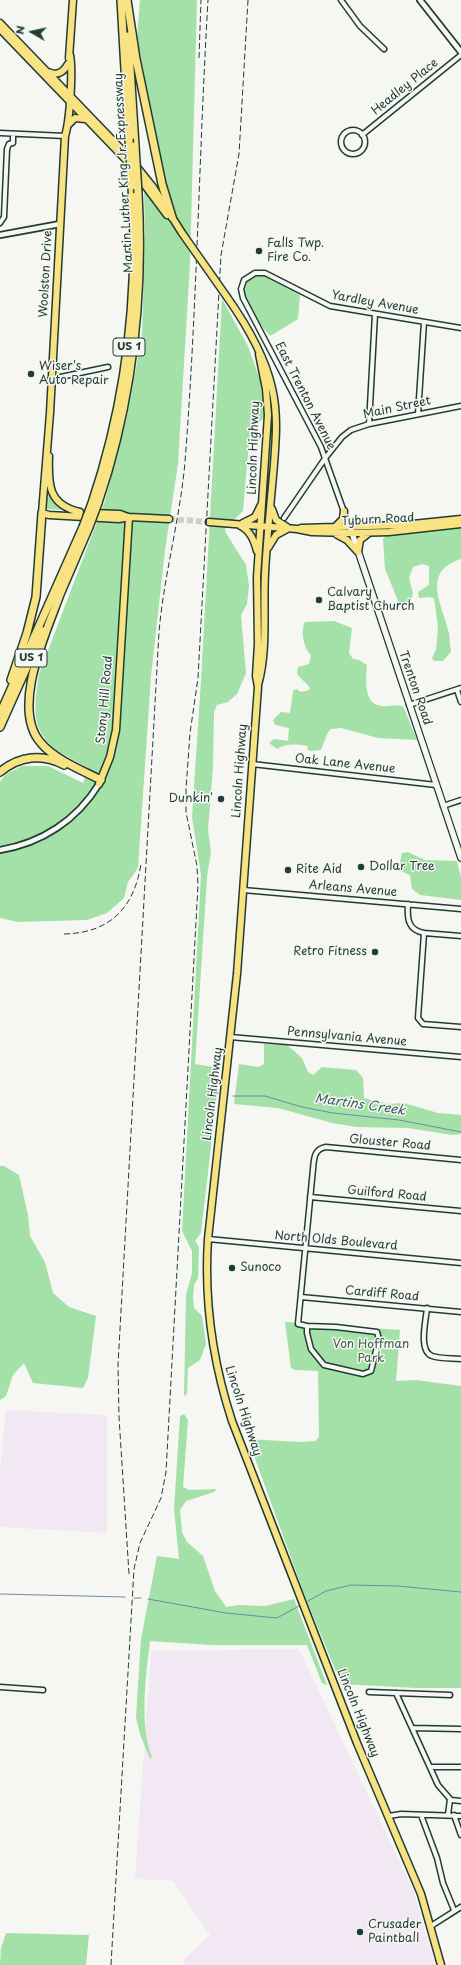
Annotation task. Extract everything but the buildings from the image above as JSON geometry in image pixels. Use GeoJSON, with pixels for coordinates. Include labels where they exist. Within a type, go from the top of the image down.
{"type":"FeatureCollection","features":[{"type":"Feature","properties":{"kind":"highway","name":"Martin Luther King Jr. Expressway"},"geometry":{"type":"LineString","coordinates":[[95,503],[115,425],[130,340],[135,268],[132,186],[121,0]]}},
{"type":"Feature","properties":{"kind":"highway","name":"Martin Luther King Jr. Expressway"},"geometry":{"type":"LineString","coordinates":[[0,727],[62,588],[95,503],[120,426],[134,348],[140,268],[138,193],[127,0]]}},
{"type":"Feature","properties":{"kind":"highway"},"geometry":{"type":"LineString","coordinates":[[127,0],[141,82],[162,184],[172,217]]}},
{"type":"Feature","properties":{"kind":"highway"},"geometry":{"type":"LineString","coordinates":[[0,712],[24,642],[34,605],[38,582],[42,513]]}},
{"type":"Feature","properties":{"kind":"highway","name":"Martin Luther King Jr. Expressway"},"geometry":{"type":"LineString","coordinates":[[0,712],[86,527]]}},
{"type":"Feature","properties":{"kind":"highway"},"geometry":{"type":"LineString","coordinates":[[62,588],[32,676],[28,703],[29,719],[37,738],[47,749],[100,782]]}},
{"type":"Feature","properties":{"kind":"highway"},"geometry":{"type":"LineString","coordinates":[[0,772],[17,761],[29,758],[44,758],[59,762],[100,782]]}},
{"type":"Feature","properties":{"kind":"main road"},"geometry":{"type":"LineString","coordinates":[[68,96],[68,64],[70,55],[73,0]]}},
{"type":"Feature","properties":{"kind":"main road"},"geometry":{"type":"LineString","coordinates":[[0,23],[68,96]]}},
{"type":"Feature","properties":{"kind":"main road"},"geometry":{"type":"LineString","coordinates":[[0,29],[68,96]]}},
{"type":"Feature","properties":{"kind":"main road"},"geometry":{"type":"LineString","coordinates":[[68,96],[72,64],[70,55]]}},
{"type":"Feature","properties":{"kind":"main road"},"geometry":{"type":"LineString","coordinates":[[46,71],[58,74],[64,71],[68,64]]}},
{"type":"Feature","properties":{"kind":"main road","name":"Lincoln Highway"},"geometry":{"type":"LineString","coordinates":[[68,96],[138,168],[246,327],[269,374],[275,408],[275,448],[268,527],[264,634],[261,676],[258,688],[230,1038],[208,1239],[207,1276],[210,1325],[217,1367],[229,1412],[357,1743],[421,1894],[441,1965]]}},
{"type":"Feature","properties":{"kind":"main road","name":"Lincoln Highway"},"geometry":{"type":"LineString","coordinates":[[68,96],[87,120],[134,171],[182,233]]}},
{"type":"Feature","properties":{"kind":"main road","name":"Woolston Drive"},"geometry":{"type":"LineString","coordinates":[[65,136],[67,128],[68,96]]}},
{"type":"Feature","properties":{"kind":"main road","name":"Woolston Drive"},"geometry":{"type":"LineString","coordinates":[[68,96],[64,128],[65,136],[51,379],[49,478],[50,488],[60,503],[71,510],[80,512]]}},
{"type":"Feature","properties":{"kind":"main road"},"geometry":{"type":"LineString","coordinates":[[67,128],[70,121],[75,118],[87,120]]}},
{"type":"Feature","properties":{"kind":"main road","name":"Lincoln Highway"},"geometry":{"type":"LineString","coordinates":[[258,688],[256,676],[258,644],[257,584],[268,415],[266,390],[259,354]]}},
{"type":"Feature","properties":{"kind":"main road","name":"Woolston Drive"},"geometry":{"type":"LineString","coordinates":[[42,513],[50,413]]}},
{"type":"Feature","properties":{"kind":"main road"},"geometry":{"type":"LineString","coordinates":[[238,524],[249,522],[255,517],[263,500]]}},
{"type":"Feature","properties":{"kind":"main road"},"geometry":{"type":"LineString","coordinates":[[271,505],[276,520],[290,528]]}},
{"type":"Feature","properties":{"kind":"main road"},"geometry":{"type":"LineString","coordinates":[[335,526],[343,520],[344,509]]}},
{"type":"Feature","properties":{"kind":"main road","name":"Woolston Drive"},"geometry":{"type":"LineString","coordinates":[[42,513],[50,511],[80,512],[120,514],[129,517]]}},
{"type":"Feature","properties":{"kind":"main road","name":"Woolston Drive"},"geometry":{"type":"LineString","coordinates":[[42,513],[49,515],[119,519],[129,517],[169,519]]}},
{"type":"Feature","properties":{"kind":"main road","name":"Stony Hill Road"},"geometry":{"type":"LineString","coordinates":[[100,782],[110,757],[116,730],[129,517]]}},
{"type":"Feature","properties":{"kind":"main road","name":"Tyburn Road"},"geometry":{"type":"LineString","coordinates":[[297,529],[335,526],[403,525],[461,519]]}},
{"type":"Feature","properties":{"kind":"main road"},"geometry":{"type":"LineString","coordinates":[[209,522],[261,526]]}},
{"type":"Feature","properties":{"kind":"main road"},"geometry":{"type":"LineString","coordinates":[[238,524],[246,529],[252,536],[258,557]]}},
{"type":"Feature","properties":{"kind":"main road","name":"Tyburn Road"},"geometry":{"type":"LineString","coordinates":[[261,526],[290,528],[312,532],[369,533],[461,524]]}},
{"type":"Feature","properties":{"kind":"main road","name":"Trenton Road"},"geometry":{"type":"LineString","coordinates":[[349,526],[461,858]]}},
{"type":"Feature","properties":{"kind":"main road"},"geometry":{"type":"LineString","coordinates":[[267,553],[270,542],[276,535],[290,528]]}},
{"type":"Feature","properties":{"kind":"main road"},"geometry":{"type":"LineString","coordinates":[[330,533],[347,540],[358,552]]}},
{"type":"Feature","properties":{"kind":"main road"},"geometry":{"type":"LineString","coordinates":[[358,552],[360,540],[369,533]]}},
{"type":"Feature","properties":{"kind":"street"},"geometry":{"type":"LineString","coordinates":[[341,0],[358,23],[384,48]]}},
{"type":"Feature","properties":{"kind":"street"},"geometry":{"type":"LineString","coordinates":[[420,0],[461,52]]}},
{"type":"Feature","properties":{"kind":"street","name":"Headley Place"},"geometry":{"type":"LineString","coordinates":[[362,134],[461,55]]}},
{"type":"Feature","properties":{"kind":"street"},"geometry":{"type":"LineString","coordinates":[[354,130],[362,134],[365,142],[360,151],[352,153],[344,149],[341,141],[346,133],[354,130]]}},
{"type":"Feature","properties":{"kind":"street"},"geometry":{"type":"LineString","coordinates":[[0,133],[65,136]]}},
{"type":"Feature","properties":{"kind":"street"},"geometry":{"type":"LineString","coordinates":[[0,223],[4,217],[7,149],[9,144],[12,143],[13,134]]}},
{"type":"Feature","properties":{"kind":"street"},"geometry":{"type":"LineString","coordinates":[[0,235],[60,224]]}},
{"type":"Feature","properties":{"kind":"street","name":"Yardley Avenue"},"geometry":{"type":"LineString","coordinates":[[246,278],[255,273],[265,273],[322,304],[461,328]]}},
{"type":"Feature","properties":{"kind":"street","name":"East Trenton Avenue"},"geometry":{"type":"LineString","coordinates":[[246,278],[242,286],[243,298],[302,407],[326,457],[349,526]]}},
{"type":"Feature","properties":{"kind":"street"},"geometry":{"type":"LineString","coordinates":[[369,424],[375,314]]}},
{"type":"Feature","properties":{"kind":"street"},"geometry":{"type":"LineString","coordinates":[[418,414],[424,322]]}},
{"type":"Feature","properties":{"kind":"street"},"geometry":{"type":"LineString","coordinates":[[51,379],[108,367]]}},
{"type":"Feature","properties":{"kind":"street","name":"Main Street"},"geometry":{"type":"LineString","coordinates":[[284,518],[326,457],[347,433],[369,424],[461,406]]}},
{"type":"Feature","properties":{"kind":"street"},"geometry":{"type":"LineString","coordinates":[[409,705],[459,689],[461,702]]}},
{"type":"Feature","properties":{"kind":"street","name":"Oak Lane Avenue"},"geometry":{"type":"LineString","coordinates":[[252,764],[436,785]]}},
{"type":"Feature","properties":{"kind":"street","name":"Stony Hill Road"},"geometry":{"type":"LineString","coordinates":[[0,850],[29,843],[57,828],[81,808],[100,782]]}},
{"type":"Feature","properties":{"kind":"street"},"geometry":{"type":"LineString","coordinates":[[444,806],[461,800]]}},
{"type":"Feature","properties":{"kind":"street","name":"Arleans Avenue"},"geometry":{"type":"LineString","coordinates":[[243,890],[461,909]]}},
{"type":"Feature","properties":{"kind":"street"},"geometry":{"type":"LineString","coordinates":[[408,904],[408,923],[414,930],[424,934],[461,936]]}},
{"type":"Feature","properties":{"kind":"street"},"geometry":{"type":"LineString","coordinates":[[424,934],[418,1013],[419,1021],[427,1025],[461,1027]]}},
{"type":"Feature","properties":{"kind":"street","name":"Pennsylvania Avenue"},"geometry":{"type":"LineString","coordinates":[[230,1038],[461,1057]]}},
{"type":"Feature","properties":{"kind":"street","name":"Glouster Road"},"geometry":{"type":"LineString","coordinates":[[310,1197],[314,1157],[318,1150],[326,1147],[461,1160]]}},
{"type":"Feature","properties":{"kind":"street"},"geometry":{"type":"LineString","coordinates":[[308,1326],[307,1333],[311,1349],[324,1365],[363,1374],[371,1371],[379,1339],[377,1332],[298,1324],[310,1197]]}},
{"type":"Feature","properties":{"kind":"street","name":"Guilford Road"},"geometry":{"type":"LineString","coordinates":[[310,1197],[461,1211]]}},
{"type":"Feature","properties":{"kind":"street","name":"North Olds Boulevard"},"geometry":{"type":"LineString","coordinates":[[208,1239],[461,1263]]}},
{"type":"Feature","properties":{"kind":"street","name":"Cardiff Road"},"geometry":{"type":"LineString","coordinates":[[301,1297],[461,1312]]}},
{"type":"Feature","properties":{"kind":"street"},"geometry":{"type":"LineString","coordinates":[[427,1308],[424,1344],[425,1350],[433,1356],[461,1359]]}},
{"type":"Feature","properties":{"kind":"street"},"geometry":{"type":"LineString","coordinates":[[0,1688],[44,1690]]}},
{"type":"Feature","properties":{"kind":"street"},"geometry":{"type":"LineString","coordinates":[[368,1692],[450,1695]]}},
{"type":"Feature","properties":{"kind":"street"},"geometry":{"type":"LineString","coordinates":[[396,1693],[438,1785],[450,1799],[461,1801]]}},
{"type":"Feature","properties":{"kind":"street"},"geometry":{"type":"LineString","coordinates":[[412,1728],[461,1730]]}},
{"type":"Feature","properties":{"kind":"street"},"geometry":{"type":"LineString","coordinates":[[430,1766],[461,1767]]}},
{"type":"Feature","properties":{"kind":"street"},"geometry":{"type":"LineString","coordinates":[[448,1815],[450,1799]]}},
{"type":"Feature","properties":{"kind":"street"},"geometry":{"type":"LineString","coordinates":[[389,1816],[401,1814],[461,1816]]}},
{"type":"Feature","properties":{"kind":"street"},"geometry":{"type":"LineString","coordinates":[[421,1815],[437,1858],[443,1883],[454,1910]]}},
{"type":"Feature","properties":{"kind":"street"},"geometry":{"type":"LineString","coordinates":[[454,1815],[461,1835]]}},
{"type":"Feature","properties":{"kind":"street"},"geometry":{"type":"LineString","coordinates":[[431,1926],[454,1910],[461,1907]]}},
{"type":"Feature","properties":{"kind":"shaded area"},"geometry":{"type":"Polygon","coordinates":[[[6,1410],[107,1415],[107,1533],[0,1527],[0,1473],[6,1410]]]}},
{"type":"Feature","properties":{"kind":"shaded area"},"geometry":{"type":"Polygon","coordinates":[[[299,1649],[413,1890],[435,1965],[186,1965],[183,1960],[210,1935],[173,1881],[135,1879],[151,1651],[299,1649]]]}},
{"type":"Feature","properties":{"kind":"green space"},"geometry":{"type":"Polygon","coordinates":[[[140,0],[197,0],[190,263],[178,464],[165,550],[151,676],[138,868],[128,882],[124,898],[107,913],[87,920],[18,922],[0,918],[0,782],[6,774],[22,766],[48,766],[83,783],[88,768],[63,754],[44,738],[39,729],[35,709],[39,674],[105,501],[128,412],[142,335],[145,230],[144,193],[165,182],[137,38],[140,0]]]}},
{"type":"Feature","properties":{"kind":"green space"},"geometry":{"type":"Polygon","coordinates":[[[251,275],[263,275],[300,295],[298,319],[270,336],[251,311],[245,297],[244,283],[251,275]]]}},
{"type":"Feature","properties":{"kind":"green space"},"geometry":{"type":"Polygon","coordinates":[[[222,299],[248,346],[260,380],[265,417],[250,431],[243,511],[225,529],[246,565],[249,586],[247,604],[241,615],[246,673],[237,694],[228,702],[217,705],[214,712],[213,766],[208,830],[211,852],[207,877],[195,1064],[220,1068],[201,1233],[195,1241],[199,1247],[198,1278],[194,1285],[193,1297],[194,1308],[202,1316],[206,1344],[200,1360],[188,1368],[187,1394],[184,1396],[186,1295],[192,1273],[192,1251],[182,1231],[201,875],[192,817],[222,299]]]}},
{"type":"Feature","properties":{"kind":"green space"},"geometry":{"type":"Polygon","coordinates":[[[46,482],[64,508],[63,510],[45,509],[46,482]]]}},
{"type":"Feature","properties":{"kind":"green space"},"geometry":{"type":"Polygon","coordinates":[[[461,528],[461,559],[448,565],[441,572],[437,590],[449,633],[451,652],[443,661],[434,661],[432,658],[436,650],[438,627],[434,598],[419,598],[418,592],[429,585],[429,566],[422,564],[413,567],[409,578],[413,593],[411,601],[399,603],[385,569],[383,539],[387,534],[461,528]]]}},
{"type":"Feature","properties":{"kind":"green space"},"geometry":{"type":"Polygon","coordinates":[[[334,621],[352,628],[349,653],[353,659],[359,660],[367,665],[366,683],[368,696],[371,701],[381,706],[403,706],[417,740],[378,738],[341,728],[331,729],[328,732],[321,750],[310,751],[307,749],[308,746],[296,744],[277,749],[269,743],[274,739],[288,741],[289,728],[275,725],[273,720],[281,712],[290,713],[293,691],[296,689],[301,692],[309,690],[310,688],[297,673],[298,667],[309,664],[311,655],[306,648],[303,634],[305,622],[334,621]]]}},
{"type":"Feature","properties":{"kind":"green space"},"geometry":{"type":"Polygon","coordinates":[[[408,852],[425,860],[457,861],[461,877],[461,900],[420,895],[412,889],[410,875],[403,872],[400,862],[402,853],[408,852]]]}},
{"type":"Feature","properties":{"kind":"green space"},"geometry":{"type":"Polygon","coordinates":[[[264,1044],[287,1045],[302,1058],[308,1072],[313,1075],[322,1067],[356,1070],[363,1078],[364,1098],[388,1104],[404,1103],[438,1113],[461,1115],[461,1134],[452,1135],[408,1128],[357,1127],[332,1123],[278,1108],[234,1104],[239,1064],[259,1067],[264,1064],[264,1044]]]}},
{"type":"Feature","properties":{"kind":"green space"},"geometry":{"type":"Polygon","coordinates":[[[0,1166],[4,1166],[19,1175],[28,1215],[30,1236],[45,1262],[53,1293],[69,1307],[96,1316],[88,1378],[83,1388],[33,1383],[24,1363],[13,1375],[6,1396],[0,1400],[0,1166]]]}},
{"type":"Feature","properties":{"kind":"green space","name":"Von Hoffman Park"},"geometry":{"type":"Polygon","coordinates":[[[285,1322],[400,1330],[396,1381],[416,1380],[461,1386],[461,1688],[416,1688],[341,1684],[303,1591],[248,1439],[299,1442],[315,1441],[319,1437],[318,1371],[295,1370],[291,1368],[285,1322]]]}},
{"type":"Feature","properties":{"kind":"green space"},"geometry":{"type":"Polygon","coordinates":[[[184,1414],[188,1420],[183,1487],[189,1490],[217,1489],[214,1492],[186,1501],[180,1510],[182,1532],[187,1542],[203,1556],[215,1591],[226,1607],[239,1605],[265,1606],[294,1599],[327,1685],[322,1683],[307,1645],[210,1645],[150,1641],[145,1684],[145,1715],[148,1744],[152,1757],[150,1759],[140,1734],[136,1717],[141,1639],[157,1556],[179,1559],[174,1509],[180,1416],[184,1414]]]}},
{"type":"Feature","properties":{"kind":"green space"},"geometry":{"type":"Polygon","coordinates":[[[6,1933],[89,1935],[86,1965],[0,1965],[1,1948],[6,1933]]]}},
{"type":"Feature","properties":{"kind":"waterway","name":"Martins Creek"},"geometry":{"type":"LineString","coordinates":[[208,1091],[218,1093]]}},
{"type":"Feature","properties":{"kind":"waterway","name":"Martins Creek"},"geometry":{"type":"LineString","coordinates":[[233,1096],[265,1096],[302,1107],[333,1113],[399,1120],[461,1132]]}},
{"type":"Feature","properties":{"kind":"waterway"},"geometry":{"type":"LineString","coordinates":[[308,1601],[326,1591],[351,1585],[398,1586],[461,1592]]}},
{"type":"Feature","properties":{"kind":"waterway"},"geometry":{"type":"LineString","coordinates":[[0,1594],[125,1597]]}},
{"type":"Feature","properties":{"kind":"waterway"},"geometry":{"type":"LineString","coordinates":[[134,1598],[141,1598]]}},
{"type":"Feature","properties":{"kind":"waterway"},"geometry":{"type":"LineString","coordinates":[[148,1599],[226,1613],[277,1618],[299,1606]]}},
{"type":"Feature","properties":{"kind":"tunnel"},"geometry":{"type":"LineString","coordinates":[[169,519],[209,522]]}},
{"type":"Feature","properties":{"kind":"railway"},"geometry":{"type":"LineString","coordinates":[[199,58],[201,0]]}},
{"type":"Feature","properties":{"kind":"railway"},"geometry":{"type":"LineString","coordinates":[[129,1574],[119,1417],[118,1365],[159,632],[164,589],[183,483],[189,404],[208,0]]}},
{"type":"Feature","properties":{"kind":"railway"},"geometry":{"type":"LineString","coordinates":[[111,1965],[134,1569],[140,1543],[161,1498],[166,1472],[198,885],[197,866],[186,812],[186,789],[190,733],[198,678],[221,255],[239,154],[248,0]]}},
{"type":"Feature","properties":{"kind":"railway"},"geometry":{"type":"LineString","coordinates":[[64,934],[80,933],[94,929],[107,923],[117,915],[126,905],[132,893],[138,880],[141,864]]}},
{"type":"Feature","properties":{"kind":"place","name":"Falls Twp. Fire Co."},"geometry":{"type":"Point","coordinates":[259,251]}},
{"type":"Feature","properties":{"kind":"place","name":"Wiser's Auto Repair"},"geometry":{"type":"Point","coordinates":[31,374]}},
{"type":"Feature","properties":{"kind":"place","name":"Calvary Baptist Church"},"geometry":{"type":"Point","coordinates":[319,600]}},
{"type":"Feature","properties":{"kind":"place","name":"Dunkin'"},"geometry":{"type":"Point","coordinates":[221,799]}},
{"type":"Feature","properties":{"kind":"place","name":"Dollar Tree"},"geometry":{"type":"Point","coordinates":[361,867]}},
{"type":"Feature","properties":{"kind":"place","name":"Rite Aid"},"geometry":{"type":"Point","coordinates":[288,870]}},
{"type":"Feature","properties":{"kind":"place","name":"Retro Fitness"},"geometry":{"type":"Point","coordinates":[375,952]}},
{"type":"Feature","properties":{"kind":"place","name":"Sunoco"},"geometry":{"type":"Point","coordinates":[232,1268]}},
{"type":"Feature","properties":{"kind":"place","name":"Crusader Paintball"},"geometry":{"type":"Point","coordinates":[360,1932]}}]}
